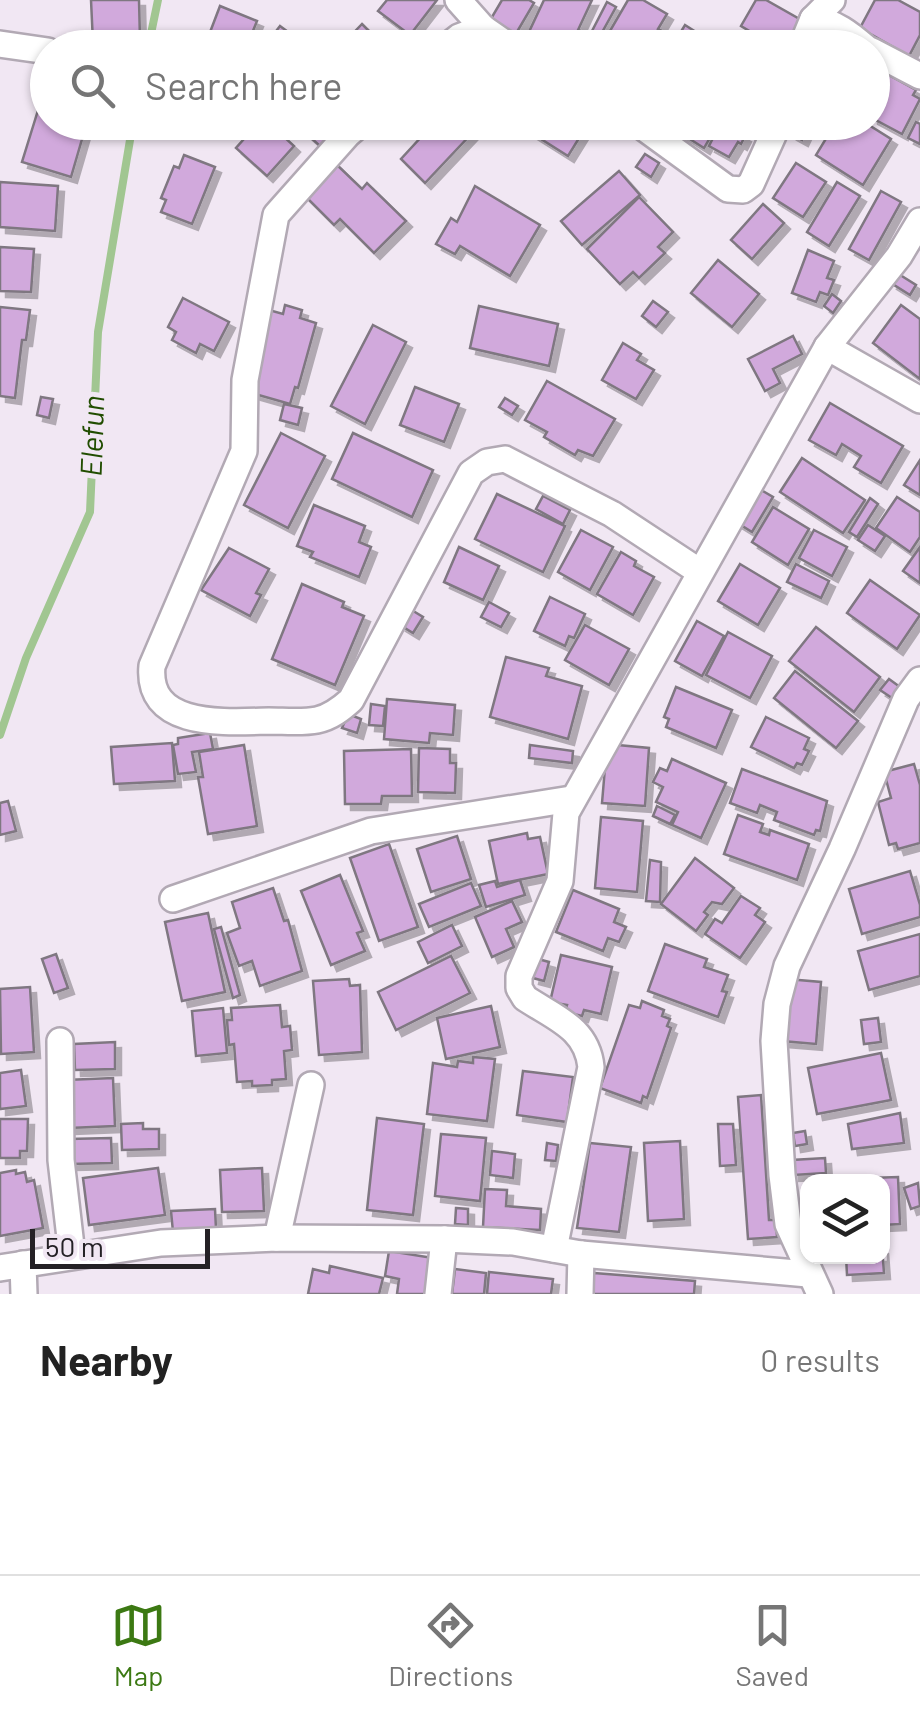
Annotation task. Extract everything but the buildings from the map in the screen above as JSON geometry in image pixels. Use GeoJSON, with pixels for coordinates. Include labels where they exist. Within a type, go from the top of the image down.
{"type":"FeatureCollection","features":[{"type":"Feature","properties":{"kind":"street"},"geometry":{"type":"LineString","coordinates":[[458,0],[486,30]]}},
{"type":"Feature","properties":{"kind":"street"},"geometry":{"type":"LineString","coordinates":[[808,30],[832,0]]}},
{"type":"Feature","properties":{"kind":"street"},"geometry":{"type":"LineString","coordinates":[[813,20],[844,30]]}},
{"type":"Feature","properties":{"kind":"street"},"geometry":{"type":"LineString","coordinates":[[478,30],[483,28]]}},
{"type":"Feature","properties":{"kind":"street"},"geometry":{"type":"LineString","coordinates":[[0,44],[30,48]]}},
{"type":"Feature","properties":{"kind":"street"},"geometry":{"type":"LineString","coordinates":[[890,60],[920,76]]}},
{"type":"Feature","properties":{"kind":"street"},"geometry":{"type":"LineString","coordinates":[[343,140],[276,215],[244,380],[244,452],[152,666],[150,682],[156,696],[170,709],[200,720],[316,720],[338,712],[351,700],[471,473],[486,462],[505,460],[612,514],[700,572]]}},
{"type":"Feature","properties":{"kind":"street"},"geometry":{"type":"LineString","coordinates":[[661,140],[728,188],[743,190],[751,184],[771,140]]}},
{"type":"Feature","properties":{"kind":"street"},"geometry":{"type":"LineString","coordinates":[[554,1249],[590,1067],[589,1052],[582,1036],[525,998],[519,988],[519,976],[560,881],[566,813],[827,347],[900,256],[920,221]]}},
{"type":"Feature","properties":{"kind":"street"},"geometry":{"type":"LineString","coordinates":[[827,347],[920,400]]}},
{"type":"Feature","properties":{"kind":"street"},"geometry":{"type":"LineString","coordinates":[[814,1284],[788,1224],[774,1040],[777,1004],[787,966],[915,699]]}},
{"type":"Feature","properties":{"kind":"street"},"geometry":{"type":"LineString","coordinates":[[172,899],[372,830],[572,800]]}},
{"type":"Feature","properties":{"kind":"street"},"geometry":{"type":"LineString","coordinates":[[60,1041],[61,1160],[72,1255]]}},
{"type":"Feature","properties":{"kind":"street"},"geometry":{"type":"LineString","coordinates":[[277,1238],[311,1085]]}},
{"type":"Feature","properties":{"kind":"street"},"geometry":{"type":"LineString","coordinates":[[24,1294],[12,1266],[161,1242],[277,1238],[513,1242],[814,1284]]}},
{"type":"Feature","properties":{"kind":"street"},"geometry":{"type":"LineString","coordinates":[[438,1294],[444,1240]]}},
{"type":"Feature","properties":{"kind":"street"},"geometry":{"type":"LineString","coordinates":[[580,1294],[582,1254]]}},
{"type":"Feature","properties":{"kind":"waterway","name":"Elefun"},"geometry":{"type":"LineString","coordinates":[[152,30],[158,0]]}},
{"type":"Feature","properties":{"kind":"waterway","name":"Elefun"},"geometry":{"type":"LineString","coordinates":[[0,735],[26,658],[90,512],[98,332],[130,140]]}}]}
